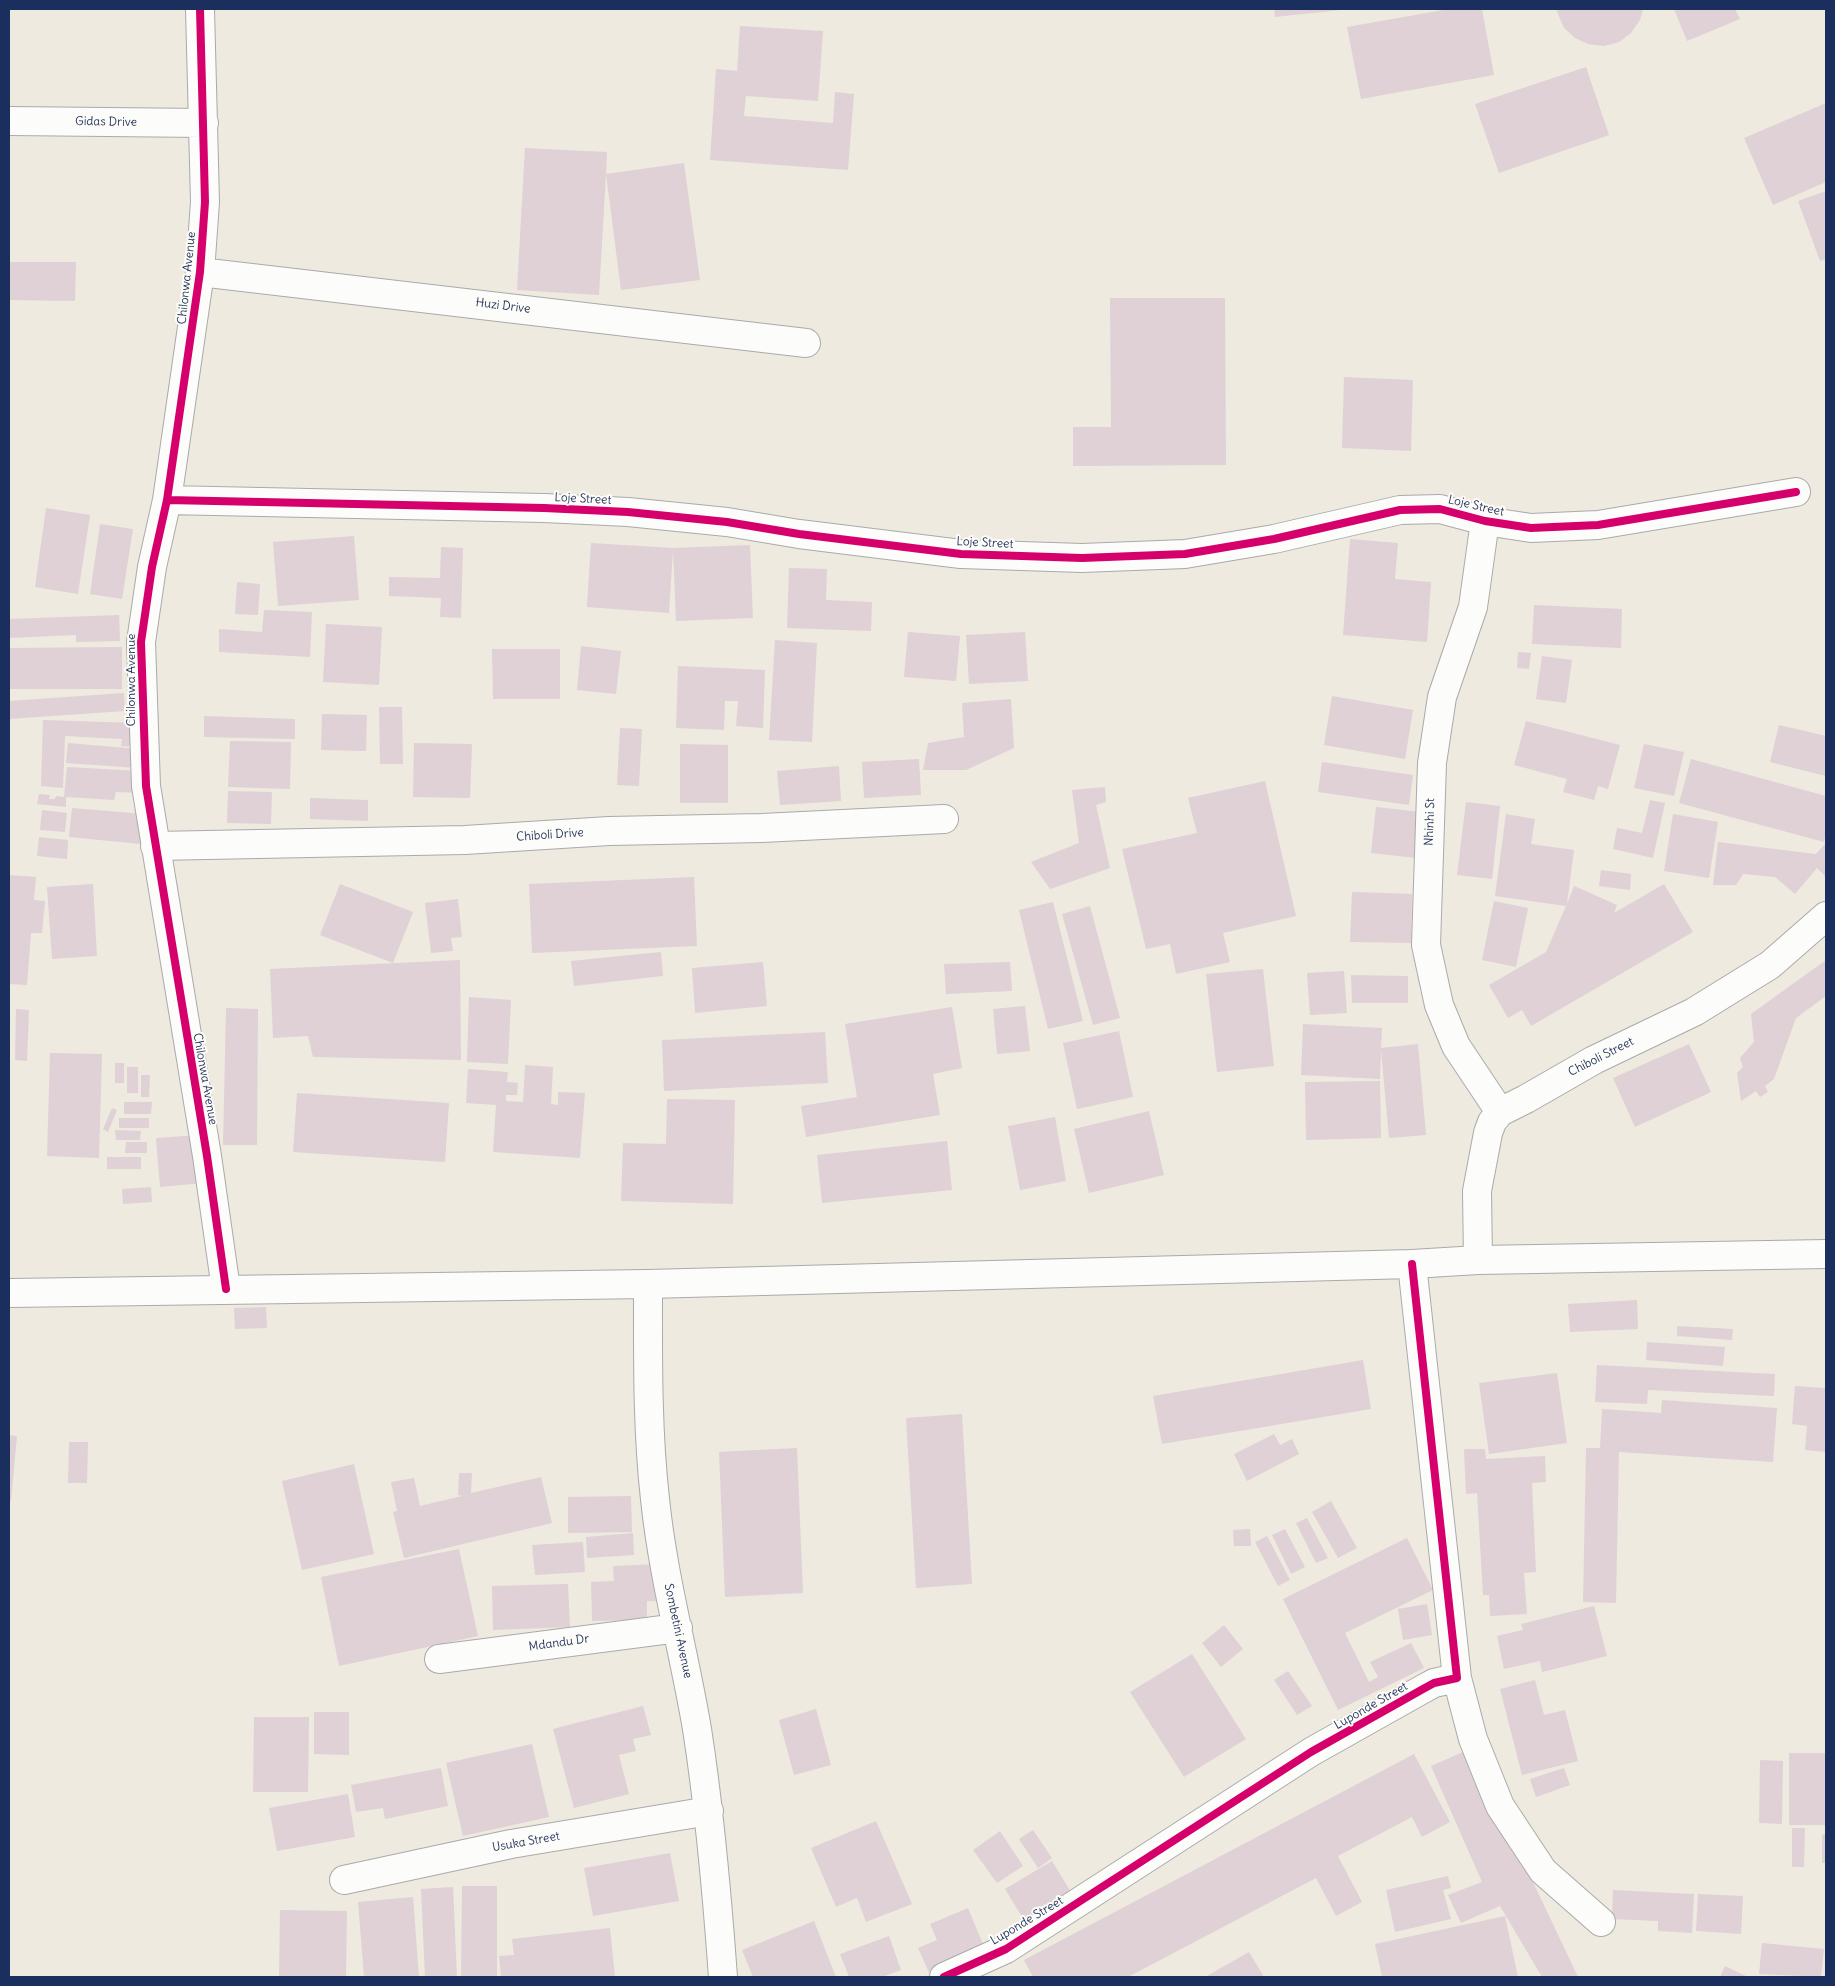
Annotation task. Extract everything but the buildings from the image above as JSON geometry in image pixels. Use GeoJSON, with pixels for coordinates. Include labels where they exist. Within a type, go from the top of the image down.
{"type":"FeatureCollection","features":[{"type":"Feature","properties":{"kind":"main road","name":"Chilonwa Avenue"},"geometry":{"type":"LineString","coordinates":[[200,9],[206,202],[200,272],[167,500],[152,567],[141,642],[146,786],[207,1156],[226,1289]]}},
{"type":"Feature","properties":{"kind":"main road","name":"Gidas Drive"},"geometry":{"type":"LineString","coordinates":[[9,121],[204,123]]}},
{"type":"Feature","properties":{"kind":"main road","name":"Huzi Drive"},"geometry":{"type":"LineString","coordinates":[[200,272],[806,343]]}},
{"type":"Feature","properties":{"kind":"main road","name":"Loje Street"},"geometry":{"type":"LineString","coordinates":[[167,500],[544,508],[628,512],[727,522],[799,534],[961,554],[1082,558],[1185,554],[1274,539],[1400,510],[1440,509],[1485,522],[1531,528],[1598,525],[1796,492]]}},
{"type":"Feature","properties":{"kind":"main road","name":"Nhinhi St"},"geometry":{"type":"LineString","coordinates":[[1485,522],[1472,607],[1442,697],[1432,763],[1426,945],[1440,1005],[1456,1046],[1500,1112]]}},
{"type":"Feature","properties":{"kind":"main road","name":"Chiboli Drive"},"geometry":{"type":"LineString","coordinates":[[156,846],[465,840],[609,831],[762,828],[944,820]]}},
{"type":"Feature","properties":{"kind":"main road","name":"Chiboli Street"},"geometry":{"type":"LineString","coordinates":[[1500,1112],[1594,1060],[1702,1007],[1770,965],[1826,916]]}},
{"type":"Feature","properties":{"kind":"main road"},"geometry":{"type":"LineString","coordinates":[[1478,1260],[1477,1191],[1488,1133],[1492,1122],[1500,1112]]}},
{"type":"Feature","properties":{"kind":"main road"},"geometry":{"type":"LineString","coordinates":[[9,1293],[648,1284],[1412,1264],[1478,1260],[1826,1254]]}},
{"type":"Feature","properties":{"kind":"main road"},"geometry":{"type":"LineString","coordinates":[[1412,1264],[1457,1678],[1473,1738],[1500,1806],[1543,1871],[1601,1922]]}},
{"type":"Feature","properties":{"kind":"main road","name":"Sombetini Avenue"},"geometry":{"type":"LineString","coordinates":[[648,1284],[648,1384],[654,1498],[663,1562],[678,1628],[709,1811],[723,1977]]}},
{"type":"Feature","properties":{"kind":"main road","name":"Mdandu Dr"},"geometry":{"type":"LineString","coordinates":[[440,1659],[678,1628]]}},
{"type":"Feature","properties":{"kind":"main road","name":"Luponde Street"},"geometry":{"type":"LineString","coordinates":[[944,1977],[1006,1949],[1311,1752],[1423,1689],[1457,1678]]}},
{"type":"Feature","properties":{"kind":"main road","name":"Usuka Street"},"geometry":{"type":"LineString","coordinates":[[344,1880],[511,1844],[709,1811]]}},
{"type":"Feature","properties":{"kind":"cycle path"},"geometry":{"type":"LineString","coordinates":[[200,9],[205,202],[200,272],[167,500],[152,567],[141,642],[146,786],[207,1156],[226,1289]]}},
{"type":"Feature","properties":{"kind":"cycle path"},"geometry":{"type":"LineString","coordinates":[[167,500],[544,508],[628,512],[727,522],[799,534],[961,554],[1082,558],[1185,554],[1274,539],[1400,510],[1440,509],[1485,521],[1531,528],[1598,525],[1796,492]]}},
{"type":"Feature","properties":{"kind":"cycle path"},"geometry":{"type":"LineString","coordinates":[[944,1977],[1006,1949],[1311,1752],[1434,1683],[1457,1678],[1412,1264]]}}]}
